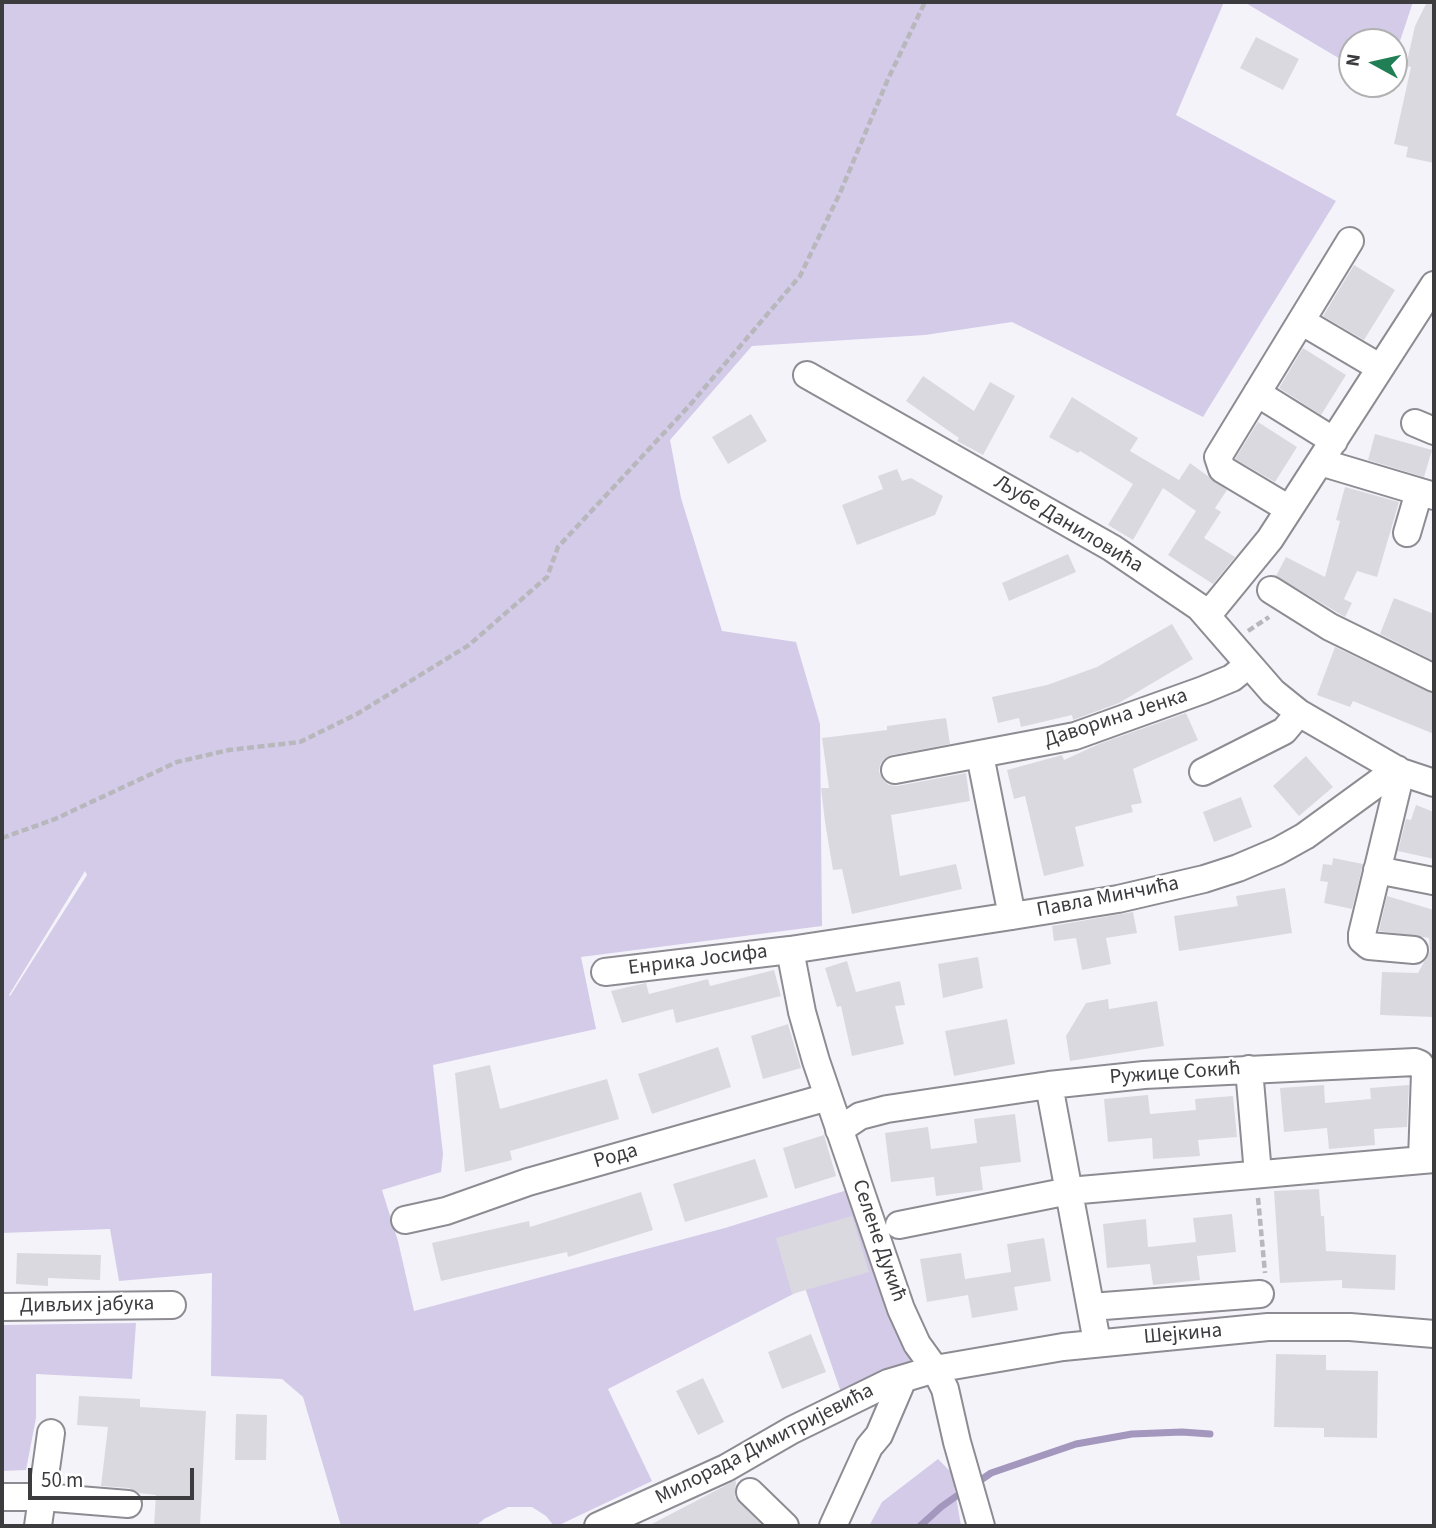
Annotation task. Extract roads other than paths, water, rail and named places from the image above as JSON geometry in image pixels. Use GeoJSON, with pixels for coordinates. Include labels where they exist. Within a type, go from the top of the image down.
{"type":"FeatureCollection","features":[{"type":"Feature","properties":{"kind":"street"},"geometry":{"type":"LineString","coordinates":[[1289,509],[1222,469],[1218,462],[1220,452],[1350,241]]}},
{"type":"Feature","properties":{"kind":"street"},"geometry":{"type":"LineString","coordinates":[[1207,616],[1263,549],[1434,285]]}},
{"type":"Feature","properties":{"kind":"street"},"geometry":{"type":"LineString","coordinates":[[1301,321],[1379,367]]}},
{"type":"Feature","properties":{"kind":"street","name":"Љубе Даниловића"},"geometry":{"type":"LineString","coordinates":[[807,375],[1112,548],[1182,595],[1207,616],[1273,691],[1299,713],[1399,770],[1434,783]]}},
{"type":"Feature","properties":{"kind":"street"},"geometry":{"type":"LineString","coordinates":[[1257,393],[1327,451],[1427,494],[1408,533]]}},
{"type":"Feature","properties":{"kind":"street"},"geometry":{"type":"LineString","coordinates":[[1281,597],[1367,646],[1434,678]]}},
{"type":"Feature","properties":{"kind":"street","name":"Даворина Јенка"},"geometry":{"type":"LineString","coordinates":[[895,770],[1075,736],[1232,678],[1240,656]]}},
{"type":"Feature","properties":{"kind":"street"},"geometry":{"type":"LineString","coordinates":[[1203,772],[1284,731],[1299,713]]}},
{"type":"Feature","properties":{"kind":"street"},"geometry":{"type":"LineString","coordinates":[[980,755],[1012,916]]}},
{"type":"Feature","properties":{"kind":"street"},"geometry":{"type":"LineString","coordinates":[[1399,770],[1362,940],[1369,946],[1414,950]]}},
{"type":"Feature","properties":{"kind":"street","name":"Павла Минчића"},"geometry":{"type":"LineString","coordinates":[[790,950],[1151,892],[1238,868],[1305,836],[1399,770]]}},
{"type":"Feature","properties":{"kind":"street"},"geometry":{"type":"LineString","coordinates":[[1377,870],[1433,881]]}},
{"type":"Feature","properties":{"kind":"street","name":"Енрика Јосифа"},"geometry":{"type":"LineString","coordinates":[[605,972],[790,950]]}},
{"type":"Feature","properties":{"kind":"street","name":"Селене Дукић"},"geometry":{"type":"LineString","coordinates":[[790,950],[802,1012],[839,1130],[901,1309],[916,1344],[935,1369],[947,1395],[964,1468],[979,1515]]}},
{"type":"Feature","properties":{"kind":"street","name":"Ружице Сокић"},"geometry":{"type":"LineString","coordinates":[[839,1130],[860,1116],[887,1110],[1049,1085],[1144,1075],[1415,1062],[1420,1064],[1424,1073],[1428,1159]]}},
{"type":"Feature","properties":{"kind":"street"},"geometry":{"type":"LineString","coordinates":[[1249,1069],[1258,1174]]}},
{"type":"Feature","properties":{"kind":"street"},"geometry":{"type":"LineString","coordinates":[[1049,1085],[1097,1342]]}},
{"type":"Feature","properties":{"kind":"street","name":"Рода"},"geometry":{"type":"LineString","coordinates":[[405,1220],[446,1211],[528,1182],[828,1097]]}},
{"type":"Feature","properties":{"kind":"street"},"geometry":{"type":"LineString","coordinates":[[899,1225],[1069,1191],[1428,1159]]}},
{"type":"Feature","properties":{"kind":"street"},"geometry":{"type":"LineString","coordinates":[[1091,1307],[1262,1288]]}},
{"type":"Feature","properties":{"kind":"street","name":"Дивљих јабука"},"geometry":{"type":"LineString","coordinates":[[2,1307],[172,1305]]}},
{"type":"Feature","properties":{"kind":"street","name":"Шејкина"},"geometry":{"type":"LineString","coordinates":[[935,1369],[1097,1342],[1291,1326],[1350,1327],[1434,1334]]}},
{"type":"Feature","properties":{"kind":"street","name":"Милорада Димитријевића"},"geometry":{"type":"LineString","coordinates":[[598,1526],[726,1468],[792,1430],[896,1381],[935,1369]]}},
{"type":"Feature","properties":{"kind":"street"},"geometry":{"type":"LineString","coordinates":[[833,1526],[869,1447],[869,1425],[896,1381]]}},
{"type":"Feature","properties":{"kind":"street"},"geometry":{"type":"LineString","coordinates":[[38,1526],[51,1433]]}},
{"type":"Feature","properties":{"kind":"street"},"geometry":{"type":"LineString","coordinates":[[750,1492],[785,1526]]}},
{"type":"Feature","properties":{"kind":"street"},"geometry":{"type":"LineString","coordinates":[[2,1497],[42,1497],[128,1504]]}},
{"type":"Feature","properties":{"kind":"waterway"},"geometry":{"type":"LineString","coordinates":[[975,1484],[991,1473],[1076,1444],[1132,1434],[1210,1434]]}},
{"type":"Feature","properties":{"kind":"waterway"},"geometry":{"type":"LineString","coordinates":[[920,1526],[965,1490]]}}]}
